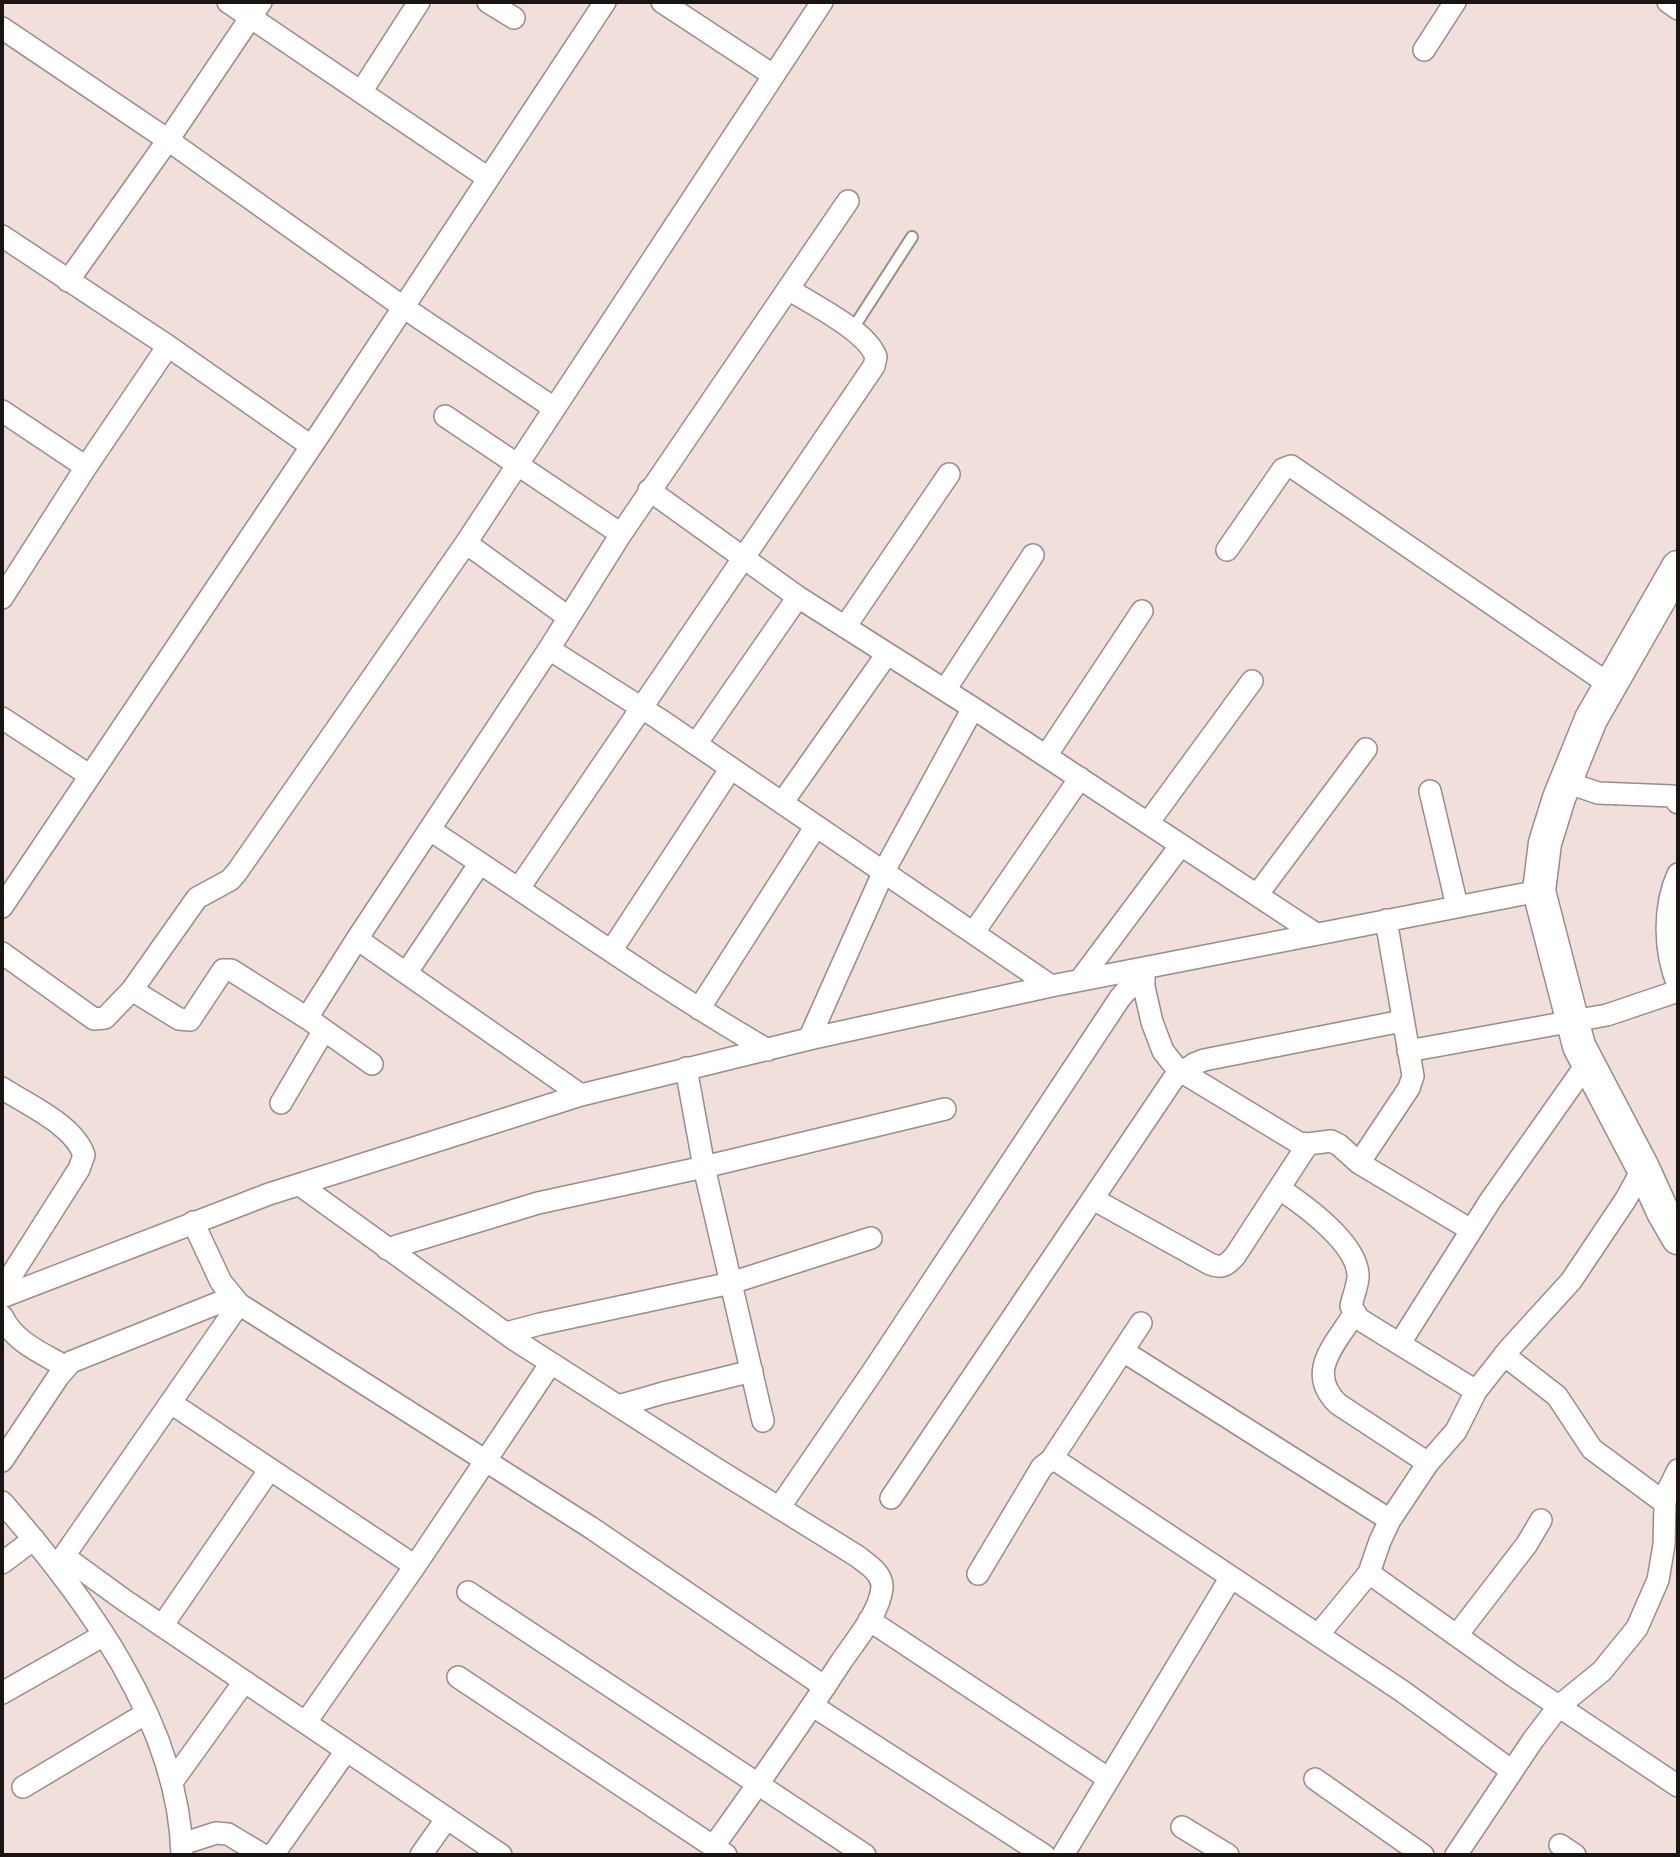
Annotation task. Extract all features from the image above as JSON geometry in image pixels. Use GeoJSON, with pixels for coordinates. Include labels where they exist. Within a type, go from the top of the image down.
{"type":"FeatureCollection","features":[{"type":"Feature","properties":{"kind":"street"},"geometry":{"type":"LineString","coordinates":[[228,2],[256,9],[361,92],[488,178]]}},
{"type":"Feature","properties":{"kind":"street"},"geometry":{"type":"LineString","coordinates":[[361,92],[419,2]]}},
{"type":"Feature","properties":{"kind":"street"},"geometry":{"type":"LineString","coordinates":[[488,2],[514,19]]}},
{"type":"Feature","properties":{"kind":"street"},"geometry":{"type":"LineString","coordinates":[[2,907],[312,446],[605,2]]}},
{"type":"Feature","properties":{"kind":"street"},"geometry":{"type":"LineString","coordinates":[[663,2],[773,75]]}},
{"type":"Feature","properties":{"kind":"street"},"geometry":{"type":"LineString","coordinates":[[2,953],[94,1019],[105,1018],[132,990],[197,898],[230,880],[237,872],[466,543],[822,2]]}},
{"type":"Feature","properties":{"kind":"street"},"geometry":{"type":"LineString","coordinates":[[1424,50],[1455,2]]}},
{"type":"Feature","properties":{"kind":"street"},"geometry":{"type":"LineString","coordinates":[[1668,2],[1678,9]]}},
{"type":"Feature","properties":{"kind":"street"},"geometry":{"type":"LineString","coordinates":[[68,281],[256,9]]}},
{"type":"Feature","properties":{"kind":"street"},"geometry":{"type":"LineString","coordinates":[[2,28],[168,140],[403,307],[554,408]]}},
{"type":"Feature","properties":{"kind":"street"},"geometry":{"type":"LineString","coordinates":[[281,1103],[357,939],[549,649],[649,490],[790,290],[848,201]]}},
{"type":"Feature","properties":{"kind":"street"},"geometry":{"type":"LineString","coordinates":[[2,236],[312,446]]}},
{"type":"Feature","properties":{"kind":"street"},"geometry":{"type":"LineString","coordinates":[[519,888],[874,366],[874,350],[852,330],[790,290]]}},
{"type":"Feature","properties":{"kind":"street"},"geometry":{"type":"LineString","coordinates":[[2,598],[168,346]]}},
{"type":"Feature","properties":{"kind":"street"},"geometry":{"type":"LineString","coordinates":[[2,411],[86,467]]}},
{"type":"Feature","properties":{"kind":"street"},"geometry":{"type":"LineString","coordinates":[[445,416],[621,534]]}},
{"type":"Feature","properties":{"kind":"street"},"geometry":{"type":"LineString","coordinates":[[1227,550],[1283,469],[1291,466],[1610,685]]}},
{"type":"Feature","properties":{"kind":"street"},"geometry":{"type":"LineString","coordinates":[[845,627],[949,474]]}},
{"type":"Feature","properties":{"kind":"street"},"geometry":{"type":"LineString","coordinates":[[649,490],[798,597],[973,708],[1316,934]]}},
{"type":"Feature","properties":{"kind":"street"},"geometry":{"type":"LineString","coordinates":[[466,543],[568,617]]}},
{"type":"Feature","properties":{"kind":"street"},"geometry":{"type":"LineString","coordinates":[[944,690],[1033,555]]}},
{"type":"Feature","properties":{"kind":"street"},"geometry":{"type":"LineString","coordinates":[[1675,1226],[1579,1046],[1539,891],[1545,843],[1591,719],[1678,567]]}},
{"type":"Feature","properties":{"kind":"street"},"geometry":{"type":"LineString","coordinates":[[696,744],[798,597]]}},
{"type":"Feature","properties":{"kind":"street"},"geometry":{"type":"LineString","coordinates":[[1046,756],[1142,611]]}},
{"type":"Feature","properties":{"kind":"street"},"geometry":{"type":"LineString","coordinates":[[549,649],[696,744],[1051,986]]}},
{"type":"Feature","properties":{"kind":"street"},"geometry":{"type":"LineString","coordinates":[[782,803],[887,654]]}},
{"type":"Feature","properties":{"kind":"street"},"geometry":{"type":"LineString","coordinates":[[1148,823],[1252,681]]}},
{"type":"Feature","properties":{"kind":"street"},"geometry":{"type":"LineString","coordinates":[[809,1039],[884,871],[973,708]]}},
{"type":"Feature","properties":{"kind":"street"},"geometry":{"type":"LineString","coordinates":[[2,718],[89,775]]}},
{"type":"Feature","properties":{"kind":"street"},"geometry":{"type":"LineString","coordinates":[[1257,895],[1366,749]]}},
{"type":"Feature","properties":{"kind":"street"},"geometry":{"type":"LineString","coordinates":[[611,951],[730,768]]}},
{"type":"Feature","properties":{"kind":"street"},"geometry":{"type":"LineString","coordinates":[[974,932],[1080,778]]}},
{"type":"Feature","properties":{"kind":"street"},"geometry":{"type":"LineString","coordinates":[[1566,782],[1598,793],[1672,796],[1678,803]]}},
{"type":"Feature","properties":{"kind":"street"},"geometry":{"type":"LineString","coordinates":[[1430,791],[1457,906]]}},
{"type":"Feature","properties":{"kind":"street"},"geometry":{"type":"LineString","coordinates":[[699,1009],[816,826]]}},
{"type":"Feature","properties":{"kind":"street"},"geometry":{"type":"LineString","coordinates":[[430,830],[699,1009],[768,1050]]}},
{"type":"Feature","properties":{"kind":"street"},"geometry":{"type":"LineString","coordinates":[[1080,980],[1181,845]]}},
{"type":"Feature","properties":{"kind":"street"},"geometry":{"type":"LineString","coordinates":[[407,972],[480,863]]}},
{"type":"Feature","properties":{"kind":"street"},"geometry":{"type":"LineString","coordinates":[[1678,874],[1668,904],[1668,916],[1671,958],[1678,985]]}},
{"type":"Feature","properties":{"kind":"street"},"geometry":{"type":"LineString","coordinates":[[2,1297],[193,1222],[580,1095],[809,1039],[1051,986],[1080,980],[1144,974],[1316,934],[1539,891]]}},
{"type":"Feature","properties":{"kind":"street"},"geometry":{"type":"LineString","coordinates":[[1359,1163],[1409,1088],[1413,1076],[1387,920]]}},
{"type":"Feature","properties":{"kind":"street"},"geometry":{"type":"LineString","coordinates":[[357,939],[580,1095]]}},
{"type":"Feature","properties":{"kind":"street"},"geometry":{"type":"LineString","coordinates":[[132,990],[179,1019],[190,1020],[221,973],[227,969],[316,1024],[372,1064]]}},
{"type":"Feature","properties":{"kind":"street"},"geometry":{"type":"LineString","coordinates":[[1144,974],[1158,1042],[1182,1072],[1299,1143],[1331,1141],[1345,1149],[1359,1163],[1471,1230]]}},
{"type":"Feature","properties":{"kind":"street"},"geometry":{"type":"LineString","coordinates":[[779,1508],[1120,999],[1144,974]]}},
{"type":"Feature","properties":{"kind":"street"},"geometry":{"type":"LineString","coordinates":[[1408,1051],[1573,1022],[1625,1010],[1678,991]]}},
{"type":"Feature","properties":{"kind":"street"},"geometry":{"type":"LineString","coordinates":[[891,1499],[1167,1087],[1182,1072],[1204,1060],[1402,1021]]}},
{"type":"Feature","properties":{"kind":"street"},"geometry":{"type":"LineString","coordinates":[[1399,1343],[1471,1230],[1587,1062]]}},
{"type":"Feature","properties":{"kind":"street"},"geometry":{"type":"LineString","coordinates":[[685,1068],[704,1167],[763,1421]]}},
{"type":"Feature","properties":{"kind":"street"},"geometry":{"type":"LineString","coordinates":[[2,1088],[70,1132],[80,1143],[84,1155],[79,1169],[2,1290]]}},
{"type":"Feature","properties":{"kind":"street"},"geometry":{"type":"LineString","coordinates":[[387,1249],[538,1203],[704,1167],[945,1109]]}},
{"type":"Feature","properties":{"kind":"street"},"geometry":{"type":"LineString","coordinates":[[1093,1199],[1217,1267],[1226,1266],[1236,1256],[1308,1144]]}},
{"type":"Feature","properties":{"kind":"street"},"geometry":{"type":"LineString","coordinates":[[1318,1635],[1369,1573],[1390,1520],[1428,1463],[1456,1431],[1476,1391],[1504,1355],[1571,1281],[1626,1199],[1643,1168]]}},
{"type":"Feature","properties":{"kind":"street"},"geometry":{"type":"LineString","coordinates":[[300,1185],[551,1363],[857,1556],[874,1569],[882,1585],[879,1600],[869,1620],[813,1706],[709,1849],[458,1677]]}},
{"type":"Feature","properties":{"kind":"street"},"geometry":{"type":"LineString","coordinates":[[1280,1189],[1310,1210],[1353,1258],[1357,1279],[1351,1306],[1354,1314],[1367,1325],[1476,1391]]}},
{"type":"Feature","properties":{"kind":"street"},"geometry":{"type":"LineString","coordinates":[[193,1222],[221,1282],[236,1301],[590,1527],[825,1687]]}},
{"type":"Feature","properties":{"kind":"street"},"geometry":{"type":"LineString","coordinates":[[506,1333],[731,1283],[871,1238]]}},
{"type":"Feature","properties":{"kind":"street"},"geometry":{"type":"LineString","coordinates":[[2,1461],[66,1367],[80,1357],[236,1301]]}},
{"type":"Feature","properties":{"kind":"street"},"geometry":{"type":"LineString","coordinates":[[61,1561],[171,1403],[236,1301]]}},
{"type":"Feature","properties":{"kind":"street"},"geometry":{"type":"LineString","coordinates":[[1354,1314],[1323,1369],[1323,1383],[1328,1395],[1428,1463]]}},
{"type":"Feature","properties":{"kind":"street"},"geometry":{"type":"LineString","coordinates":[[2,1316],[17,1338],[66,1367]]}},
{"type":"Feature","properties":{"kind":"street"},"geometry":{"type":"LineString","coordinates":[[978,1574],[1042,1467],[1051,1460],[1141,1323]]}},
{"type":"Feature","properties":{"kind":"street"},"geometry":{"type":"LineString","coordinates":[[1123,1351],[1390,1520]]}},
{"type":"Feature","properties":{"kind":"street"},"geometry":{"type":"LineString","coordinates":[[1504,1355],[1557,1396],[1592,1449],[1665,1503]]}},
{"type":"Feature","properties":{"kind":"street"},"geometry":{"type":"LineString","coordinates":[[306,1722],[551,1363]]}},
{"type":"Feature","properties":{"kind":"street"},"geometry":{"type":"LineString","coordinates":[[618,1406],[752,1371]]}},
{"type":"Feature","properties":{"kind":"street"},"geometry":{"type":"LineString","coordinates":[[171,1403],[415,1566]]}},
{"type":"Feature","properties":{"kind":"street"},"geometry":{"type":"LineString","coordinates":[[1051,1460],[1057,1461],[1402,1691],[1512,1771]]}},
{"type":"Feature","properties":{"kind":"street"},"geometry":{"type":"LineString","coordinates":[[162,1626],[270,1469]]}},
{"type":"Feature","properties":{"kind":"street"},"geometry":{"type":"LineString","coordinates":[[1456,1855],[1559,1706],[1602,1671],[1637,1628],[1646,1611],[1661,1565],[1665,1503],[1667,1492],[1678,1471]]}},
{"type":"Feature","properties":{"kind":"street"},"geometry":{"type":"LineString","coordinates":[[2,1502],[34,1539],[61,1561],[306,1722],[500,1855]]}},
{"type":"Feature","properties":{"kind":"street"},"geometry":{"type":"LineString","coordinates":[[1457,1635],[1508,1569],[1541,1520]]}},
{"type":"Feature","properties":{"kind":"street"},"geometry":{"type":"LineString","coordinates":[[2,1563],[34,1539]]}},
{"type":"Feature","properties":{"kind":"street"},"geometry":{"type":"LineString","coordinates":[[61,1561],[145,1714],[172,1782],[182,1850],[216,1833],[228,1834],[263,1855]]}},
{"type":"Feature","properties":{"kind":"street"},"geometry":{"type":"LineString","coordinates":[[1369,1573],[1559,1706],[1675,1775]]}},
{"type":"Feature","properties":{"kind":"street"},"geometry":{"type":"LineString","coordinates":[[1063,1855],[1231,1577]]}},
{"type":"Feature","properties":{"kind":"street"},"geometry":{"type":"LineString","coordinates":[[468,1592],[865,1855]]}},
{"type":"Feature","properties":{"kind":"street"},"geometry":{"type":"LineString","coordinates":[[869,1620],[1110,1779]]}},
{"type":"Feature","properties":{"kind":"street"},"geometry":{"type":"LineString","coordinates":[[2,1693],[104,1635]]}},
{"type":"Feature","properties":{"kind":"street"},"geometry":{"type":"LineString","coordinates":[[172,1782],[244,1682]]}},
{"type":"Feature","properties":{"kind":"street"},"geometry":{"type":"LineString","coordinates":[[813,1706],[1044,1855]]}},
{"type":"Feature","properties":{"kind":"street"},"geometry":{"type":"LineString","coordinates":[[23,1787],[145,1714]]}},
{"type":"Feature","properties":{"kind":"street"},"geometry":{"type":"LineString","coordinates":[[273,1855],[346,1751]]}},
{"type":"Feature","properties":{"kind":"street"},"geometry":{"type":"LineString","coordinates":[[1315,1779],[1423,1855]]}},
{"type":"Feature","properties":{"kind":"street"},"geometry":{"type":"LineString","coordinates":[[421,1855],[447,1818]]}},
{"type":"Feature","properties":{"kind":"street"},"geometry":{"type":"LineString","coordinates":[[1182,1827],[1228,1855]]}},
{"type":"Feature","properties":{"kind":"lane"},"geometry":{"type":"LineString","coordinates":[[852,330],[912,237]]}}]}
